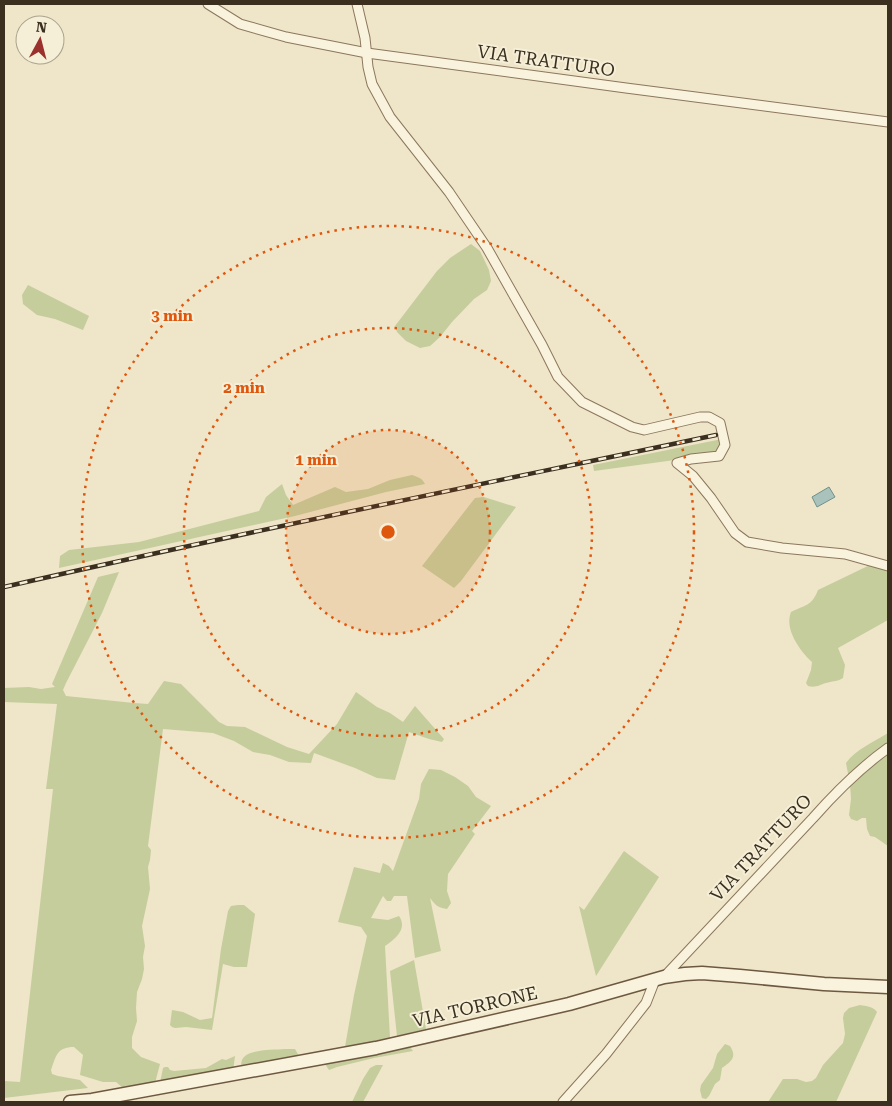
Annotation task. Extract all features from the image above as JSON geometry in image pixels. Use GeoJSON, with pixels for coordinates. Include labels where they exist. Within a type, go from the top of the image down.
{"type":"FeatureCollection","features":[{"type":"Feature","properties":{"kind":"main road","name":"VIA TORRONE"},"geometry":{"type":"LineString","coordinates":[[70,1102],[92,1100],[376,1048],[569,1004],[685,974],[702,973],[824,984],[888,987]]}},
{"type":"Feature","properties":{"kind":"street","name":"VIA TRATTURO"},"geometry":{"type":"LineString","coordinates":[[208,4],[240,24],[286,37],[367,53],[888,122]]}},
{"type":"Feature","properties":{"kind":"street"},"geometry":{"type":"LineString","coordinates":[[357,4],[366,38],[368,67],[372,84],[390,117],[449,192],[496,263],[558,377],[582,402],[632,427],[644,430],[700,417],[709,417],[720,423],[725,445],[719,456],[691,459],[677,464],[693,476],[735,533],[747,542],[782,548],[845,554],[888,566]]}},
{"type":"Feature","properties":{"kind":"street","name":"VIA TRATTURO"},"geometry":{"type":"LineString","coordinates":[[660,979],[831,796],[888,748]]}},
{"type":"Feature","properties":{"kind":"street"},"geometry":{"type":"LineString","coordinates":[[563,1102],[606,1054],[646,1003],[660,979]]}},
{"type":"Feature","properties":{"kind":"green space"},"geometry":{"type":"Polygon","coordinates":[[[471,244],[480,251],[489,270],[491,281],[487,290],[474,299],[430,346],[420,348],[406,341],[397,332],[395,326],[437,271],[450,258],[471,244]]]}},
{"type":"Feature","properties":{"kind":"green space"},"geometry":{"type":"Polygon","coordinates":[[[28,285],[89,316],[83,330],[55,319],[37,315],[23,304],[22,295],[28,285]]]}},
{"type":"Feature","properties":{"kind":"green space"},"geometry":{"type":"Polygon","coordinates":[[[722,439],[719,454],[594,471],[593,465],[722,439]]]}},
{"type":"Feature","properties":{"kind":"green space"},"geometry":{"type":"Polygon","coordinates":[[[412,475],[421,479],[425,484],[386,492],[295,516],[59,568],[60,556],[69,550],[139,542],[259,511],[266,497],[282,484],[286,495],[293,505],[335,487],[346,492],[368,489],[390,480],[412,475]]]}},
{"type":"Feature","properties":{"kind":"green space"},"geometry":{"type":"Polygon","coordinates":[[[484,497],[516,507],[454,588],[422,566],[475,498],[484,497]]]}},
{"type":"Feature","properties":{"kind":"green space"},"geometry":{"type":"Polygon","coordinates":[[[874,563],[888,570],[888,620],[838,648],[845,665],[843,678],[813,687],[808,686],[806,683],[812,662],[798,646],[791,632],[789,619],[791,612],[811,602],[818,590],[874,563]]]}},
{"type":"Feature","properties":{"kind":"green space"},"geometry":{"type":"Polygon","coordinates":[[[119,572],[102,613],[63,690],[66,696],[148,704],[164,681],[181,684],[219,722],[227,726],[245,727],[287,747],[309,754],[337,724],[356,692],[403,722],[415,706],[444,739],[442,742],[409,732],[395,780],[377,778],[314,753],[311,763],[289,762],[270,755],[253,752],[234,741],[213,733],[163,729],[148,846],[151,850],[148,867],[150,889],[142,926],[145,946],[143,957],[144,969],[137,992],[137,1021],[132,1037],[132,1048],[141,1057],[160,1064],[155,1083],[123,1088],[116,1082],[103,1082],[80,1075],[83,1055],[74,1047],[68,1047],[58,1053],[51,1070],[52,1074],[80,1080],[88,1088],[4,1098],[4,1081],[20,1082],[53,789],[46,789],[57,704],[4,702],[4,688],[29,687],[41,689],[55,687],[52,684],[98,577],[119,572]]]}},
{"type":"Feature","properties":{"kind":"green space"},"geometry":{"type":"Polygon","coordinates":[[[888,733],[888,846],[875,837],[870,836],[866,818],[857,821],[851,819],[849,815],[850,784],[846,763],[860,750],[888,733]]]}},
{"type":"Feature","properties":{"kind":"green space"},"geometry":{"type":"Polygon","coordinates":[[[429,769],[441,770],[455,777],[468,786],[476,797],[491,806],[472,831],[475,834],[448,874],[447,891],[451,903],[447,909],[437,905],[430,898],[441,951],[415,958],[407,896],[394,896],[391,901],[387,901],[383,896],[371,918],[388,920],[399,916],[402,925],[396,937],[385,946],[390,1038],[345,1047],[367,936],[361,927],[338,922],[354,867],[380,873],[383,863],[393,871],[419,799],[421,784],[429,769]]]}},
{"type":"Feature","properties":{"kind":"green space"},"geometry":{"type":"Polygon","coordinates":[[[624,851],[659,877],[596,976],[579,906],[584,910],[624,851]]]}},
{"type":"Feature","properties":{"kind":"green space"},"geometry":{"type":"Polygon","coordinates":[[[244,905],[255,914],[247,967],[234,967],[223,964],[212,1030],[172,1027],[170,1025],[172,1010],[183,1012],[200,1020],[212,1018],[228,911],[231,906],[244,905]]]}},
{"type":"Feature","properties":{"kind":"green space"},"geometry":{"type":"Polygon","coordinates":[[[414,960],[426,1029],[397,1036],[390,971],[414,960]]]}},
{"type":"Feature","properties":{"kind":"green space"},"geometry":{"type":"Polygon","coordinates":[[[860,1005],[872,1008],[877,1012],[836,1102],[768,1102],[783,1079],[797,1079],[806,1082],[816,1078],[823,1065],[843,1043],[845,1034],[844,1013],[849,1008],[860,1005]]]}},
{"type":"Feature","properties":{"kind":"green space"},"geometry":{"type":"Polygon","coordinates":[[[725,1044],[730,1046],[733,1056],[722,1068],[720,1080],[715,1084],[709,1096],[706,1099],[702,1098],[701,1085],[713,1068],[717,1054],[725,1044]]]}},
{"type":"Feature","properties":{"kind":"green space"},"geometry":{"type":"Polygon","coordinates":[[[408,1045],[413,1051],[374,1058],[329,1070],[323,1061],[408,1045]]]}},
{"type":"Feature","properties":{"kind":"green space"},"geometry":{"type":"Polygon","coordinates":[[[295,1049],[299,1056],[241,1069],[242,1060],[248,1054],[263,1050],[295,1049]]]}},
{"type":"Feature","properties":{"kind":"green space"},"geometry":{"type":"Polygon","coordinates":[[[235,1056],[233,1071],[160,1083],[163,1068],[165,1067],[174,1071],[206,1068],[222,1059],[226,1060],[235,1056]]]}},
{"type":"Feature","properties":{"kind":"green space"},"geometry":{"type":"Polygon","coordinates":[[[376,1065],[383,1065],[363,1102],[352,1102],[370,1068],[376,1065]]]}},
{"type":"Feature","properties":{"kind":"water"},"geometry":{"type":"Polygon","coordinates":[[[829,487],[835,497],[817,507],[812,497],[829,487]]]}},
{"type":"Feature","properties":{"kind":"railway"},"geometry":{"type":"LineString","coordinates":[[4,587],[270,528],[716,435]]}}]}
